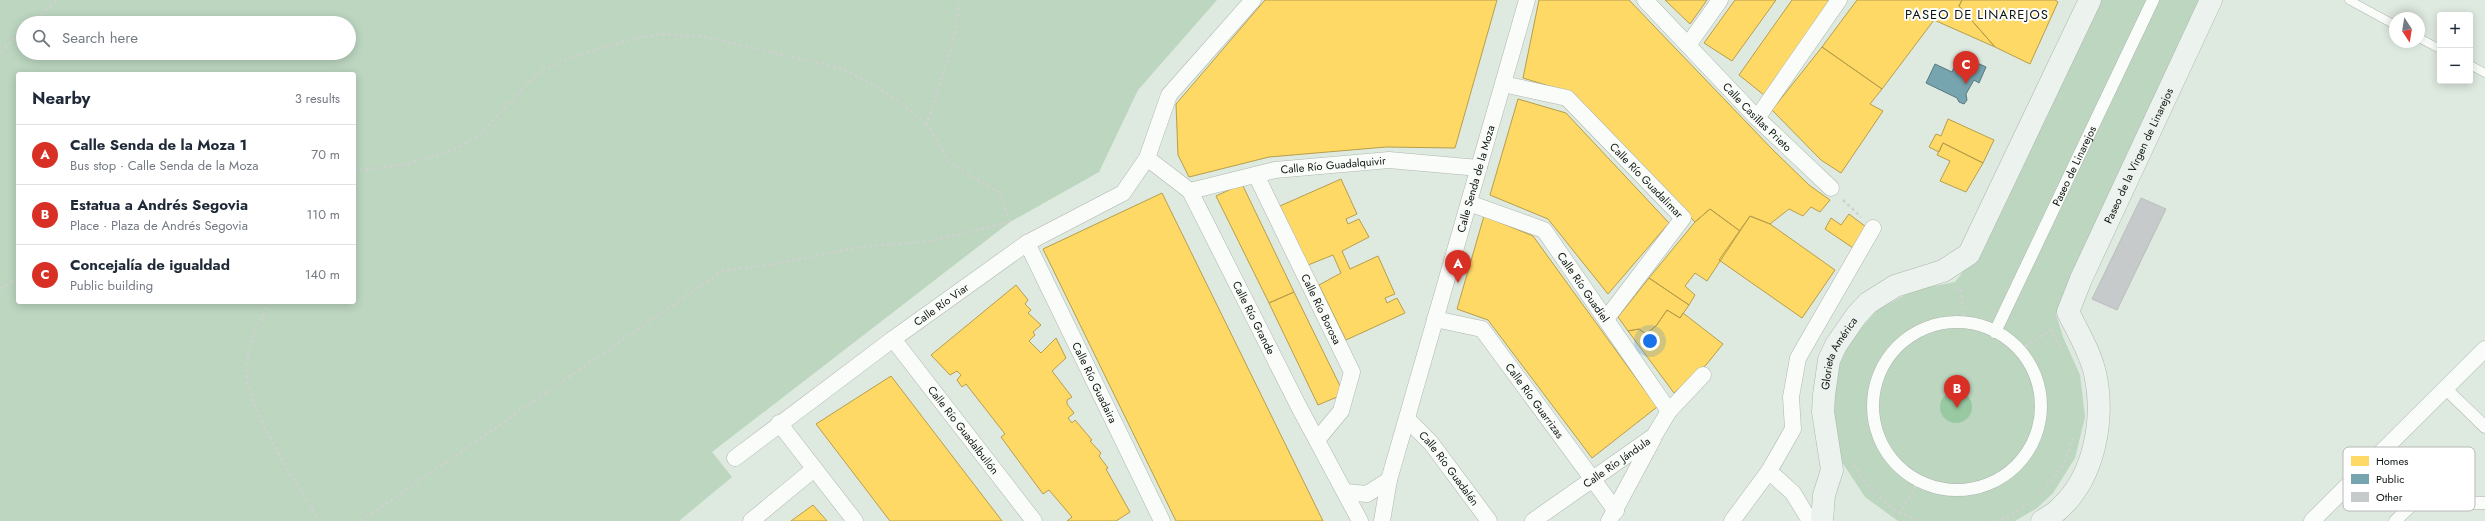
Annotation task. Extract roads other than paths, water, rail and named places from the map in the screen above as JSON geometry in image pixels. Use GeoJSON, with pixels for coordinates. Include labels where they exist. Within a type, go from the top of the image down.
{"type":"FeatureCollection","features":[{"type":"Feature","properties":{"kind":"main road","name":"Glorieta América"},"geometry":{"type":"LineString","coordinates":[[1822,521],[1824,494],[1832,470],[1823,412],[1824,395],[1829,360],[1836,345],[1856,316],[1868,303],[1896,286],[1943,271],[1969,254],[2090,0]]}},
{"type":"Feature","properties":{"kind":"main road","name":"Paseo de la Virgen de Linarejos"},"geometry":{"type":"LineString","coordinates":[[2042,521],[2059,509],[2074,492],[2091,456],[2096,438],[2098,394],[2095,373],[2068,312],[2080,279],[2211,0]]}},
{"type":"Feature","properties":{"kind":"street","name":"Calle Río Viar"},"geometry":{"type":"LineString","coordinates":[[735,458],[778,423],[1027,244],[1123,193],[1148,158],[1169,95],[1253,0]]}},
{"type":"Feature","properties":{"kind":"street","name":"Calle Senda de la Moza"},"geometry":{"type":"LineString","coordinates":[[1382,521],[1389,480],[1527,0]]}},
{"type":"Feature","properties":{"kind":"street","name":"Calle Casillas Prieto"},"geometry":{"type":"LineString","coordinates":[[1646,0],[1757,118],[1831,188]]}},
{"type":"Feature","properties":{"kind":"street"},"geometry":{"type":"LineString","coordinates":[[1688,45],[1720,0]]}},
{"type":"Feature","properties":{"kind":"street"},"geometry":{"type":"LineString","coordinates":[[1757,118],[1839,0]]}},
{"type":"Feature","properties":{"kind":"street","name":"Paseo de Linarejos"},"geometry":{"type":"LineString","coordinates":[[1995,332],[2153,0]]}},
{"type":"Feature","properties":{"kind":"street","name":"Calle Río Guadalimar"},"geometry":{"type":"LineString","coordinates":[[1503,84],[1567,98],[1684,218],[1606,319]]}},
{"type":"Feature","properties":{"kind":"street","name":"Calle Río Grande"},"geometry":{"type":"LineString","coordinates":[[1148,158],[1190,191],[1360,521]]}},
{"type":"Feature","properties":{"kind":"street","name":"Calle Río Guadalquivir"},"geometry":{"type":"LineString","coordinates":[[1190,191],[1275,170],[1389,160],[1479,168]]}},
{"type":"Feature","properties":{"kind":"street","name":"Calle Río Borosa"},"geometry":{"type":"LineString","coordinates":[[1256,175],[1352,372],[1341,411],[1317,440]]}},
{"type":"Feature","properties":{"kind":"street","name":"Calle Río Guadiel"},"geometry":{"type":"LineString","coordinates":[[1469,203],[1544,230],[1669,411]]}},
{"type":"Feature","properties":{"kind":"street"},"geometry":{"type":"LineString","coordinates":[[1732,521],[1769,471],[1793,429],[1791,397],[1798,358],[1873,228]]}},
{"type":"Feature","properties":{"kind":"street","name":"Calle Río Guadaira"},"geometry":{"type":"LineString","coordinates":[[1027,244],[1159,519]]}},
{"type":"Feature","properties":{"kind":"street","name":"Calle Río Guarrizas"},"geometry":{"type":"LineString","coordinates":[[1435,319],[1482,329],[1593,480],[1612,516]]}},
{"type":"Feature","properties":{"kind":"street"},"geometry":{"type":"LineString","coordinates":[[1964,320],[1995,332],[2009,338],[2020,350],[2027,358],[2039,382],[2042,409],[2037,435],[2024,459],[2003,477],[1979,488],[1952,491],[1918,482],[1901,470],[1882,447],[1873,420],[1873,391],[1883,364],[1901,342],[1926,327],[1964,320]]}},
{"type":"Feature","properties":{"kind":"street","name":"Calle Río Guadalbullón"},"geometry":{"type":"LineString","coordinates":[[893,339],[1034,521]]}},
{"type":"Feature","properties":{"kind":"street"},"geometry":{"type":"LineString","coordinates":[[2386,447],[2485,349]]}},
{"type":"Feature","properties":{"kind":"street","name":"Calle Río Jándula"},"geometry":{"type":"LineString","coordinates":[[1534,521],[1654,436],[1669,411],[1703,375]]}},
{"type":"Feature","properties":{"kind":"street"},"geometry":{"type":"LineString","coordinates":[[2445,388],[2485,427]]}},
{"type":"Feature","properties":{"kind":"street","name":"Calle Río Guadalén"},"geometry":{"type":"LineString","coordinates":[[1406,419],[1431,443],[1489,521]]}},
{"type":"Feature","properties":{"kind":"street"},"geometry":{"type":"LineString","coordinates":[[778,423],[855,521]]}},
{"type":"Feature","properties":{"kind":"street"},"geometry":{"type":"LineString","coordinates":[[1612,516],[1654,436]]}},
{"type":"Feature","properties":{"kind":"street"},"geometry":{"type":"LineString","coordinates":[[751,521],[814,469]]}},
{"type":"Feature","properties":{"kind":"street"},"geometry":{"type":"LineString","coordinates":[[1769,471],[1793,493],[1810,521]]}},
{"type":"Feature","properties":{"kind":"street"},"geometry":{"type":"LineString","coordinates":[[1345,492],[1367,494],[1389,480]]}},
{"type":"Feature","properties":{"kind":"street"},"geometry":{"type":"LineString","coordinates":[[2312,521],[2343,490]]}},
{"type":"Feature","properties":{"kind":"street"},"geometry":{"type":"LineString","coordinates":[[2396,521],[2406,511]]}},
{"type":"Feature","properties":{"kind":"lane"},"geometry":{"type":"LineString","coordinates":[[2349,0],[2389,22]]}},
{"type":"Feature","properties":{"kind":"lane"},"geometry":{"type":"LineString","coordinates":[[2425,41],[2438,48]]}},
{"type":"Feature","properties":{"kind":"lane"},"geometry":{"type":"LineString","coordinates":[[2473,67],[2485,73]]}},
{"type":"Feature","properties":{"kind":"place","name":"Concejalía de igualdad"},"geometry":{"type":"Point","coordinates":[1966,84]}},
{"type":"Feature","properties":{"kind":"place","name":"Calle Senda de la Moza 1"},"geometry":{"type":"Point","coordinates":[1458,283]}},
{"type":"Feature","properties":{"kind":"place","name":"Estatua a Andrés Segovia"},"geometry":{"type":"Point","coordinates":[1957,408]}},
{"type":"Feature","properties":{"kind":"district","name":"PASEO DE LINAREJOS"},"geometry":{"type":"Point","coordinates":[1977,14]}}]}
